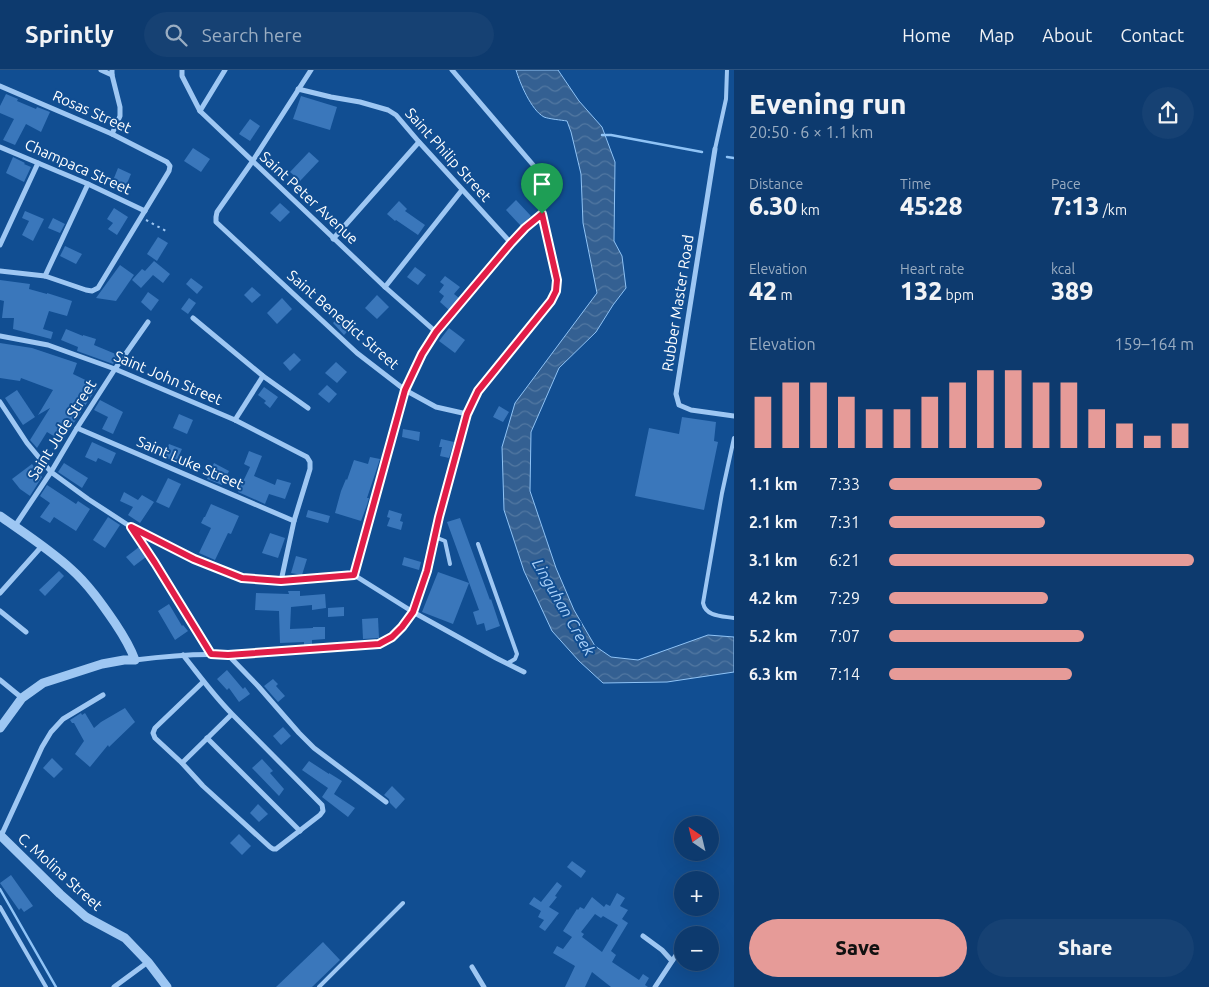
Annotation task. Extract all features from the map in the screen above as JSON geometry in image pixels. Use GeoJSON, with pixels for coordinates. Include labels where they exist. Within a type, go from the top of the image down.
{"type":"FeatureCollection","features":[{"type":"Feature","properties":{"kind":"street"},"geometry":{"type":"LineString","coordinates":[[101,70],[112,73],[120,107],[120,116],[112,134]]}},
{"type":"Feature","properties":{"kind":"street","name":"Saint Peter Avenue"},"geometry":{"type":"LineString","coordinates":[[182,70],[182,76],[200,111],[385,287],[436,332]]}},
{"type":"Feature","properties":{"kind":"street"},"geometry":{"type":"LineString","coordinates":[[200,111],[225,70]]}},
{"type":"Feature","properties":{"kind":"street"},"geometry":{"type":"LineString","coordinates":[[252,162],[311,70]]}},
{"type":"Feature","properties":{"kind":"street"},"geometry":{"type":"LineString","coordinates":[[0,728],[22,698],[36,688],[52,680],[102,664],[124,660],[183,655],[228,655],[379,644],[392,637],[413,612],[427,571],[448,479],[467,414],[478,391],[551,301],[556,291],[557,280],[542,214],[539,181],[534,166],[452,70]]}},
{"type":"Feature","properties":{"kind":"street","name":"Rosas Street"},"geometry":{"type":"LineString","coordinates":[[0,86],[112,134],[167,162],[170,166],[169,171],[145,211]]}},
{"type":"Feature","properties":{"kind":"street","name":"Saint Philip Street"},"geometry":{"type":"LineString","coordinates":[[298,89],[388,110],[403,122],[511,243]]}},
{"type":"Feature","properties":{"kind":"street"},"geometry":{"type":"LineString","coordinates":[[333,238],[419,142]]}},
{"type":"Feature","properties":{"kind":"street","name":"Champaca Street"},"geometry":{"type":"LineString","coordinates":[[0,147],[88,184],[145,211]]}},
{"type":"Feature","properties":{"kind":"street","name":"Rubber Master Road"},"geometry":{"type":"LineString","coordinates":[[715,149],[676,394],[679,405],[691,410],[734,416]]}},
{"type":"Feature","properties":{"kind":"street","name":"Saint Benedict Street"},"geometry":{"type":"LineString","coordinates":[[252,162],[218,212],[216,222],[357,353],[405,390],[436,407],[467,414]]}},
{"type":"Feature","properties":{"kind":"street"},"geometry":{"type":"LineString","coordinates":[[0,245],[38,163]]}},
{"type":"Feature","properties":{"kind":"street"},"geometry":{"type":"LineString","coordinates":[[45,276],[88,184]]}},
{"type":"Feature","properties":{"kind":"street"},"geometry":{"type":"LineString","coordinates":[[385,287],[462,190]]}},
{"type":"Feature","properties":{"kind":"street"},"geometry":{"type":"LineString","coordinates":[[0,271],[45,276],[92,291],[98,288],[145,211]]}},
{"type":"Feature","properties":{"kind":"street"},"geometry":{"type":"LineString","coordinates":[[354,575],[405,390],[422,354],[436,332],[511,243],[542,214]]}},
{"type":"Feature","properties":{"kind":"street"},"geometry":{"type":"LineString","coordinates":[[192,318],[263,376],[308,408]]}},
{"type":"Feature","properties":{"kind":"street","name":"Saint Jude Street"},"geometry":{"type":"LineString","coordinates":[[15,526],[51,472],[77,428],[148,322]]}},
{"type":"Feature","properties":{"kind":"street","name":"Saint John Street"},"geometry":{"type":"LineString","coordinates":[[0,336],[48,345],[115,370],[235,420],[307,456],[310,462],[310,469],[294,521]]}},
{"type":"Feature","properties":{"kind":"street"},"geometry":{"type":"LineString","coordinates":[[235,420],[263,376]]}},
{"type":"Feature","properties":{"kind":"street"},"geometry":{"type":"LineString","coordinates":[[0,402],[27,443],[51,472],[88,500],[131,527],[194,559],[242,578],[281,581],[354,575],[413,612],[524,672]]}},
{"type":"Feature","properties":{"kind":"street","name":"Saint Luke Street"},"geometry":{"type":"LineString","coordinates":[[77,428],[294,521]]}},
{"type":"Feature","properties":{"kind":"street"},"geometry":{"type":"LineString","coordinates":[[0,516],[71,569],[108,613],[132,651],[135,660]]}},
{"type":"Feature","properties":{"kind":"street"},"geometry":{"type":"LineString","coordinates":[[281,581],[294,521]]}},
{"type":"Feature","properties":{"kind":"street"},"geometry":{"type":"LineString","coordinates":[[131,527],[211,654]]}},
{"type":"Feature","properties":{"kind":"street"},"geometry":{"type":"LineString","coordinates":[[0,593],[42,546]]}},
{"type":"Feature","properties":{"kind":"street"},"geometry":{"type":"LineString","coordinates":[[0,611],[26,632]]}},
{"type":"Feature","properties":{"kind":"street"},"geometry":{"type":"LineString","coordinates":[[183,655],[203,682],[232,714],[322,805],[323,811],[320,816],[276,849],[273,849],[203,786],[155,738],[153,733],[155,728],[203,682]]}},
{"type":"Feature","properties":{"kind":"street"},"geometry":{"type":"LineString","coordinates":[[228,655],[314,748],[386,802]]}},
{"type":"Feature","properties":{"kind":"street"},"geometry":{"type":"LineString","coordinates":[[0,680],[22,698]]}},
{"type":"Feature","properties":{"kind":"street"},"geometry":{"type":"LineString","coordinates":[[0,836],[51,732],[63,719],[103,695]]}},
{"type":"Feature","properties":{"kind":"street"},"geometry":{"type":"LineString","coordinates":[[182,763],[232,714]]}},
{"type":"Feature","properties":{"kind":"street"},"geometry":{"type":"LineString","coordinates":[[207,738],[300,831]]}},
{"type":"Feature","properties":{"kind":"street","name":"C. Molina Street"},"geometry":{"type":"LineString","coordinates":[[0,836],[86,917],[125,938],[148,962],[167,987]]}},
{"type":"Feature","properties":{"kind":"street"},"geometry":{"type":"LineString","coordinates":[[643,936],[662,950],[672,961]]}},
{"type":"Feature","properties":{"kind":"street"},"geometry":{"type":"LineString","coordinates":[[655,987],[674,958]]}},
{"type":"Feature","properties":{"kind":"street"},"geometry":{"type":"LineString","coordinates":[[114,987],[148,962]]}},
{"type":"Feature","properties":{"kind":"street"},"geometry":{"type":"LineString","coordinates":[[472,967],[484,987]]}},
{"type":"Feature","properties":{"kind":"lane"},"geometry":{"type":"LineString","coordinates":[[715,149],[726,99],[727,70]]}},
{"type":"Feature","properties":{"kind":"lane"},"geometry":{"type":"LineString","coordinates":[[734,438],[722,493],[703,603],[704,609],[708,613],[734,618]]}},
{"type":"Feature","properties":{"kind":"lane"},"geometry":{"type":"LineString","coordinates":[[435,537],[445,541],[450,564]]}},
{"type":"Feature","properties":{"kind":"lane"},"geometry":{"type":"LineString","coordinates":[[478,544],[516,652],[516,658],[508,663]]}},
{"type":"Feature","properties":{"kind":"lane"},"geometry":{"type":"LineString","coordinates":[[319,987],[403,903]]}},
{"type":"Feature","properties":{"kind":"lane"},"geometry":{"type":"LineString","coordinates":[[0,907],[46,987]]}},
{"type":"Feature","properties":{"kind":"path"},"geometry":{"type":"LineString","coordinates":[[140,217],[166,231]]}},
{"type":"Feature","properties":{"kind":"water","name":"Linguhan Creek"},"geometry":{"type":"Polygon","coordinates":[[[516,70],[558,70],[579,101],[602,127],[615,162],[614,241],[622,256],[626,288],[596,332],[559,368],[531,432],[530,491],[556,568],[574,610],[595,646],[611,657],[638,660],[708,635],[734,637],[734,672],[667,682],[603,683],[579,661],[552,631],[524,571],[504,510],[502,447],[515,403],[597,293],[583,223],[581,174],[571,132],[567,121],[544,117],[539,114],[523,89],[516,70]]]}},
{"type":"Feature","properties":{"kind":"building"},"geometry":{"type":"Polygon","coordinates":[[[6,94],[36,109],[37,107],[50,112],[41,132],[26,124],[15,145],[3,140],[14,119],[0,113],[0,106],[6,94]]]}},
{"type":"Feature","properties":{"kind":"building"},"geometry":{"type":"Polygon","coordinates":[[[301,96],[337,107],[330,130],[293,119],[301,96]]]}},
{"type":"Feature","properties":{"kind":"building"},"geometry":{"type":"Polygon","coordinates":[[[250,119],[260,126],[250,141],[239,134],[250,119]]]}},
{"type":"Feature","properties":{"kind":"building"},"geometry":{"type":"Polygon","coordinates":[[[193,148],[210,159],[201,172],[184,161],[193,148]]]}},
{"type":"Feature","properties":{"kind":"building"},"geometry":{"type":"Polygon","coordinates":[[[309,152],[319,161],[300,181],[290,172],[309,152]]]}},
{"type":"Feature","properties":{"kind":"building"},"geometry":{"type":"Polygon","coordinates":[[[13,157],[31,167],[24,182],[6,173],[13,157]]]}},
{"type":"Feature","properties":{"kind":"building"},"geometry":{"type":"Polygon","coordinates":[[[118,168],[131,174],[125,188],[112,183],[118,168]]]}},
{"type":"Feature","properties":{"kind":"building"},"geometry":{"type":"Polygon","coordinates":[[[516,200],[531,216],[521,226],[506,210],[516,200]]]}},
{"type":"Feature","properties":{"kind":"building"},"geometry":{"type":"Polygon","coordinates":[[[399,201],[407,209],[405,211],[425,225],[418,235],[387,214],[399,201]]]}},
{"type":"Feature","properties":{"kind":"building"},"geometry":{"type":"Polygon","coordinates":[[[280,203],[290,212],[280,222],[270,213],[280,203]]]}},
{"type":"Feature","properties":{"kind":"building"},"geometry":{"type":"Polygon","coordinates":[[[114,208],[128,217],[117,235],[108,229],[113,223],[107,219],[114,208]]]}},
{"type":"Feature","properties":{"kind":"building"},"geometry":{"type":"Polygon","coordinates":[[[25,211],[44,219],[33,241],[22,235],[29,221],[22,218],[25,211]]]}},
{"type":"Feature","properties":{"kind":"building"},"geometry":{"type":"Polygon","coordinates":[[[53,218],[65,224],[60,233],[48,228],[53,218]]]}},
{"type":"Feature","properties":{"kind":"building"},"geometry":{"type":"Polygon","coordinates":[[[158,237],[168,243],[157,261],[147,254],[158,237]]]}},
{"type":"Feature","properties":{"kind":"building"},"geometry":{"type":"Polygon","coordinates":[[[65,246],[82,254],[76,264],[60,256],[65,246]]]}},
{"type":"Feature","properties":{"kind":"building"},"geometry":{"type":"Polygon","coordinates":[[[154,261],[170,274],[163,283],[153,275],[141,288],[132,280],[142,269],[145,271],[154,261]]]}},
{"type":"Feature","properties":{"kind":"building"},"geometry":{"type":"Polygon","coordinates":[[[120,265],[134,275],[116,301],[96,298],[120,265]]]}},
{"type":"Feature","properties":{"kind":"building"},"geometry":{"type":"Polygon","coordinates":[[[415,267],[426,275],[418,285],[407,277],[415,267]]]}},
{"type":"Feature","properties":{"kind":"building"},"geometry":{"type":"Polygon","coordinates":[[[445,276],[460,287],[454,294],[459,298],[449,310],[440,302],[444,296],[439,292],[444,285],[440,282],[445,276]]]}},
{"type":"Feature","properties":{"kind":"building"},"geometry":{"type":"Polygon","coordinates":[[[191,278],[203,287],[197,294],[186,284],[191,278]]]}},
{"type":"Feature","properties":{"kind":"building"},"geometry":{"type":"Polygon","coordinates":[[[0,280],[30,284],[29,289],[72,301],[67,316],[49,311],[43,329],[53,332],[51,339],[13,329],[14,318],[2,318],[4,301],[0,300],[0,280]]]}},
{"type":"Feature","properties":{"kind":"building"},"geometry":{"type":"Polygon","coordinates":[[[252,287],[261,295],[252,303],[244,295],[252,287]]]}},
{"type":"Feature","properties":{"kind":"building"},"geometry":{"type":"Polygon","coordinates":[[[148,292],[159,300],[151,311],[141,302],[148,292]]]}},
{"type":"Feature","properties":{"kind":"building"},"geometry":{"type":"Polygon","coordinates":[[[377,295],[389,307],[377,319],[365,308],[377,295]]]}},
{"type":"Feature","properties":{"kind":"building"},"geometry":{"type":"Polygon","coordinates":[[[189,298],[196,303],[188,314],[181,309],[189,298]]]}},
{"type":"Feature","properties":{"kind":"building"},"geometry":{"type":"Polygon","coordinates":[[[282,298],[292,309],[277,324],[267,313],[282,298]]]}},
{"type":"Feature","properties":{"kind":"building"},"geometry":{"type":"Polygon","coordinates":[[[339,317],[350,329],[344,335],[333,323],[339,317]]]}},
{"type":"Feature","properties":{"kind":"building"},"geometry":{"type":"Polygon","coordinates":[[[449,328],[465,340],[455,353],[439,341],[449,328]]]}},
{"type":"Feature","properties":{"kind":"building"},"geometry":{"type":"Polygon","coordinates":[[[66,329],[96,339],[94,345],[118,355],[113,364],[77,351],[78,347],[61,340],[66,329]]]}},
{"type":"Feature","properties":{"kind":"building"},"geometry":{"type":"Polygon","coordinates":[[[0,343],[32,348],[77,363],[73,374],[98,386],[62,441],[47,432],[37,448],[30,440],[50,408],[38,415],[53,390],[21,378],[20,381],[0,378],[0,343]]]}},
{"type":"Feature","properties":{"kind":"building"},"geometry":{"type":"Polygon","coordinates":[[[294,353],[301,360],[290,371],[283,363],[294,353]]]}},
{"type":"Feature","properties":{"kind":"building"},"geometry":{"type":"Polygon","coordinates":[[[336,362],[347,372],[337,383],[325,373],[336,362]]]}},
{"type":"Feature","properties":{"kind":"building"},"geometry":{"type":"Polygon","coordinates":[[[327,385],[337,394],[329,403],[318,394],[327,385]]]}},
{"type":"Feature","properties":{"kind":"building"},"geometry":{"type":"Polygon","coordinates":[[[264,387],[278,397],[270,408],[264,403],[266,401],[258,395],[264,387]]]}},
{"type":"Feature","properties":{"kind":"building"},"geometry":{"type":"Polygon","coordinates":[[[17,390],[35,417],[23,425],[5,398],[17,390]]]}},
{"type":"Feature","properties":{"kind":"building"},"geometry":{"type":"Polygon","coordinates":[[[100,400],[123,412],[113,434],[102,429],[108,417],[94,410],[100,400]]]}},
{"type":"Feature","properties":{"kind":"building"},"geometry":{"type":"Polygon","coordinates":[[[499,406],[509,412],[503,422],[493,417],[499,406]]]}},
{"type":"Feature","properties":{"kind":"building"},"geometry":{"type":"Polygon","coordinates":[[[179,414],[193,420],[187,434],[173,428],[179,414]]]}},
{"type":"Feature","properties":{"kind":"building"},"geometry":{"type":"Polygon","coordinates":[[[682,417],[716,422],[714,441],[718,442],[704,510],[635,496],[649,428],[679,434],[682,417]]]}},
{"type":"Feature","properties":{"kind":"building"},"geometry":{"type":"Polygon","coordinates":[[[403,429],[420,432],[419,441],[402,437],[403,429]]]}},
{"type":"Feature","properties":{"kind":"building"},"geometry":{"type":"Polygon","coordinates":[[[441,439],[454,442],[449,458],[440,456],[442,447],[439,447],[441,439]]]}},
{"type":"Feature","properties":{"kind":"building"},"geometry":{"type":"Polygon","coordinates":[[[92,442],[116,453],[111,464],[98,458],[96,462],[85,457],[92,442]]]}},
{"type":"Feature","properties":{"kind":"building"},"geometry":{"type":"Polygon","coordinates":[[[169,444],[182,449],[176,462],[154,453],[158,445],[167,449],[169,444]]]}},
{"type":"Feature","properties":{"kind":"building"},"geometry":{"type":"Polygon","coordinates":[[[249,451],[262,456],[254,476],[275,485],[277,479],[291,483],[285,499],[269,494],[265,504],[238,492],[250,467],[244,464],[249,451]]]}},
{"type":"Feature","properties":{"kind":"building"},"geometry":{"type":"Polygon","coordinates":[[[370,457],[380,459],[361,521],[335,513],[341,491],[354,460],[368,464],[370,457]]]}},
{"type":"Feature","properties":{"kind":"building"},"geometry":{"type":"Polygon","coordinates":[[[64,463],[88,478],[82,488],[58,472],[64,463]]]}},
{"type":"Feature","properties":{"kind":"building"},"geometry":{"type":"Polygon","coordinates":[[[214,463],[229,471],[222,485],[207,479],[214,463]]]}},
{"type":"Feature","properties":{"kind":"building"},"geometry":{"type":"Polygon","coordinates":[[[32,464],[42,477],[30,496],[20,489],[12,479],[32,464]]]}},
{"type":"Feature","properties":{"kind":"building"},"geometry":{"type":"Polygon","coordinates":[[[168,478],[181,484],[169,508],[156,502],[168,478]]]}},
{"type":"Feature","properties":{"kind":"building"},"geometry":{"type":"Polygon","coordinates":[[[47,485],[76,504],[78,501],[90,509],[76,531],[54,517],[50,523],[40,517],[50,503],[40,496],[47,485]]]}},
{"type":"Feature","properties":{"kind":"building"},"geometry":{"type":"Polygon","coordinates":[[[124,492],[138,500],[142,495],[154,502],[140,523],[128,515],[133,507],[120,501],[124,492]]]}},
{"type":"Feature","properties":{"kind":"building"},"geometry":{"type":"Polygon","coordinates":[[[211,504],[239,516],[231,534],[228,533],[215,560],[199,553],[211,528],[201,523],[211,504]]]}},
{"type":"Feature","properties":{"kind":"building"},"geometry":{"type":"Polygon","coordinates":[[[308,510],[330,516],[328,523],[306,517],[308,510]]]}},
{"type":"Feature","properties":{"kind":"building"},"geometry":{"type":"Polygon","coordinates":[[[389,510],[402,514],[400,521],[403,522],[401,530],[387,526],[390,518],[387,517],[389,510]]]}},
{"type":"Feature","properties":{"kind":"building"},"geometry":{"type":"Polygon","coordinates":[[[108,517],[120,525],[105,548],[93,540],[108,517]]]}},
{"type":"Feature","properties":{"kind":"building"},"geometry":{"type":"Polygon","coordinates":[[[460,518],[500,626],[486,631],[484,623],[477,625],[473,612],[479,610],[447,522],[460,518]]]}},
{"type":"Feature","properties":{"kind":"building"},"geometry":{"type":"Polygon","coordinates":[[[270,533],[285,538],[278,558],[262,553],[270,533]]]}},
{"type":"Feature","properties":{"kind":"building"},"geometry":{"type":"Polygon","coordinates":[[[139,547],[146,557],[134,566],[126,557],[139,547]]]}},
{"type":"Feature","properties":{"kind":"building"},"geometry":{"type":"Polygon","coordinates":[[[296,556],[307,559],[302,575],[291,573],[296,556]]]}},
{"type":"Feature","properties":{"kind":"building"},"geometry":{"type":"Polygon","coordinates":[[[404,557],[421,562],[419,570],[402,565],[404,557]]]}},
{"type":"Feature","properties":{"kind":"building"},"geometry":{"type":"Polygon","coordinates":[[[59,571],[64,576],[45,596],[39,590],[59,571]]]}},
{"type":"Feature","properties":{"kind":"building"},"geometry":{"type":"Polygon","coordinates":[[[438,572],[469,583],[453,624],[422,612],[438,572]]]}},
{"type":"Feature","properties":{"kind":"building"},"geometry":{"type":"Polygon","coordinates":[[[288,591],[300,591],[300,596],[325,594],[326,608],[312,610],[312,605],[291,607],[290,629],[325,627],[325,639],[312,640],[312,644],[304,645],[304,642],[280,643],[279,611],[255,610],[256,593],[289,594],[288,591]]]}},
{"type":"Feature","properties":{"kind":"building"},"geometry":{"type":"Polygon","coordinates":[[[169,604],[182,626],[188,631],[175,640],[158,611],[169,604]]]}},
{"type":"Feature","properties":{"kind":"building"},"geometry":{"type":"Polygon","coordinates":[[[344,607],[344,616],[328,617],[328,608],[344,607]]]}},
{"type":"Feature","properties":{"kind":"building"},"geometry":{"type":"Polygon","coordinates":[[[378,618],[379,638],[363,639],[362,619],[378,618]]]}},
{"type":"Feature","properties":{"kind":"building"},"geometry":{"type":"Polygon","coordinates":[[[227,670],[243,689],[245,687],[250,694],[239,702],[229,688],[227,690],[217,679],[227,670]]]}},
{"type":"Feature","properties":{"kind":"building"},"geometry":{"type":"Polygon","coordinates":[[[273,679],[278,684],[276,686],[285,696],[278,702],[264,686],[273,679]]]}},
{"type":"Feature","properties":{"kind":"building"},"geometry":{"type":"Polygon","coordinates":[[[125,708],[135,722],[109,747],[108,745],[90,767],[75,754],[84,741],[74,723],[70,720],[81,713],[82,715],[85,713],[94,728],[125,708]]]}},
{"type":"Feature","properties":{"kind":"building"},"geometry":{"type":"Polygon","coordinates":[[[283,727],[291,736],[281,745],[273,736],[283,727]]]}},
{"type":"Feature","properties":{"kind":"building"},"geometry":{"type":"Polygon","coordinates":[[[52,758],[63,769],[54,778],[43,768],[52,758]]]}},
{"type":"Feature","properties":{"kind":"building"},"geometry":{"type":"Polygon","coordinates":[[[262,759],[273,771],[270,773],[284,789],[279,796],[252,768],[262,759]]]}},
{"type":"Feature","properties":{"kind":"building"},"geometry":{"type":"Polygon","coordinates":[[[309,761],[342,781],[334,794],[355,808],[348,817],[322,797],[328,788],[302,770],[309,761]]]}},
{"type":"Feature","properties":{"kind":"building"},"geometry":{"type":"Polygon","coordinates":[[[392,786],[405,799],[396,809],[384,795],[392,786]]]}},
{"type":"Feature","properties":{"kind":"building"},"geometry":{"type":"Polygon","coordinates":[[[258,804],[268,814],[259,822],[250,813],[258,804]]]}},
{"type":"Feature","properties":{"kind":"building"},"geometry":{"type":"Polygon","coordinates":[[[239,834],[251,846],[242,855],[230,843],[239,834]]]}},
{"type":"Feature","properties":{"kind":"building"},"geometry":{"type":"Polygon","coordinates":[[[572,861],[586,871],[581,878],[567,867],[572,861]]]}},
{"type":"Feature","properties":{"kind":"building"},"geometry":{"type":"Polygon","coordinates":[[[11,875],[33,906],[24,912],[21,908],[19,910],[0,883],[11,875]]]}},
{"type":"Feature","properties":{"kind":"building"},"geometry":{"type":"Polygon","coordinates":[[[557,882],[562,886],[555,896],[557,897],[549,907],[559,913],[545,931],[539,927],[544,920],[538,917],[541,911],[529,904],[534,897],[541,902],[557,882]]]}},
{"type":"Feature","properties":{"kind":"building"},"geometry":{"type":"Polygon","coordinates":[[[617,893],[625,898],[620,906],[628,910],[622,919],[628,923],[611,951],[616,955],[612,962],[639,980],[643,974],[649,978],[645,985],[648,987],[611,987],[592,972],[585,987],[565,987],[575,966],[553,953],[557,946],[563,949],[572,937],[563,931],[577,909],[580,907],[584,909],[592,897],[604,907],[606,904],[610,906],[617,893]],[[595,914],[581,932],[584,934],[582,937],[602,952],[618,925],[603,916],[601,918],[595,914]]]}},
{"type":"Feature","properties":{"kind":"building"},"geometry":{"type":"Polygon","coordinates":[[[323,942],[340,960],[312,987],[276,987],[323,942]]]}},
{"type":"Feature","properties":{"kind":"waterway"},"geometry":{"type":"LineString","coordinates":[[602,135],[611,135],[702,152]]}},
{"type":"Feature","properties":{"kind":"waterway"},"geometry":{"type":"LineString","coordinates":[[727,157],[734,158]]}},
{"type":"Feature","properties":{"kind":"waterway"},"geometry":{"type":"LineString","coordinates":[[0,889],[56,987]]}},
{"type":"Feature","properties":{"kind":"route"},"geometry":{"type":"LineString","coordinates":[[542,214],[557,280],[556,291],[551,301],[478,391],[467,414],[439,517],[427,571],[413,612],[402,627],[392,637],[379,644],[228,655],[211,654],[131,527],[194,559],[242,578],[281,581],[354,575],[405,390],[422,354],[436,332],[511,243],[542,214]]}}]}
